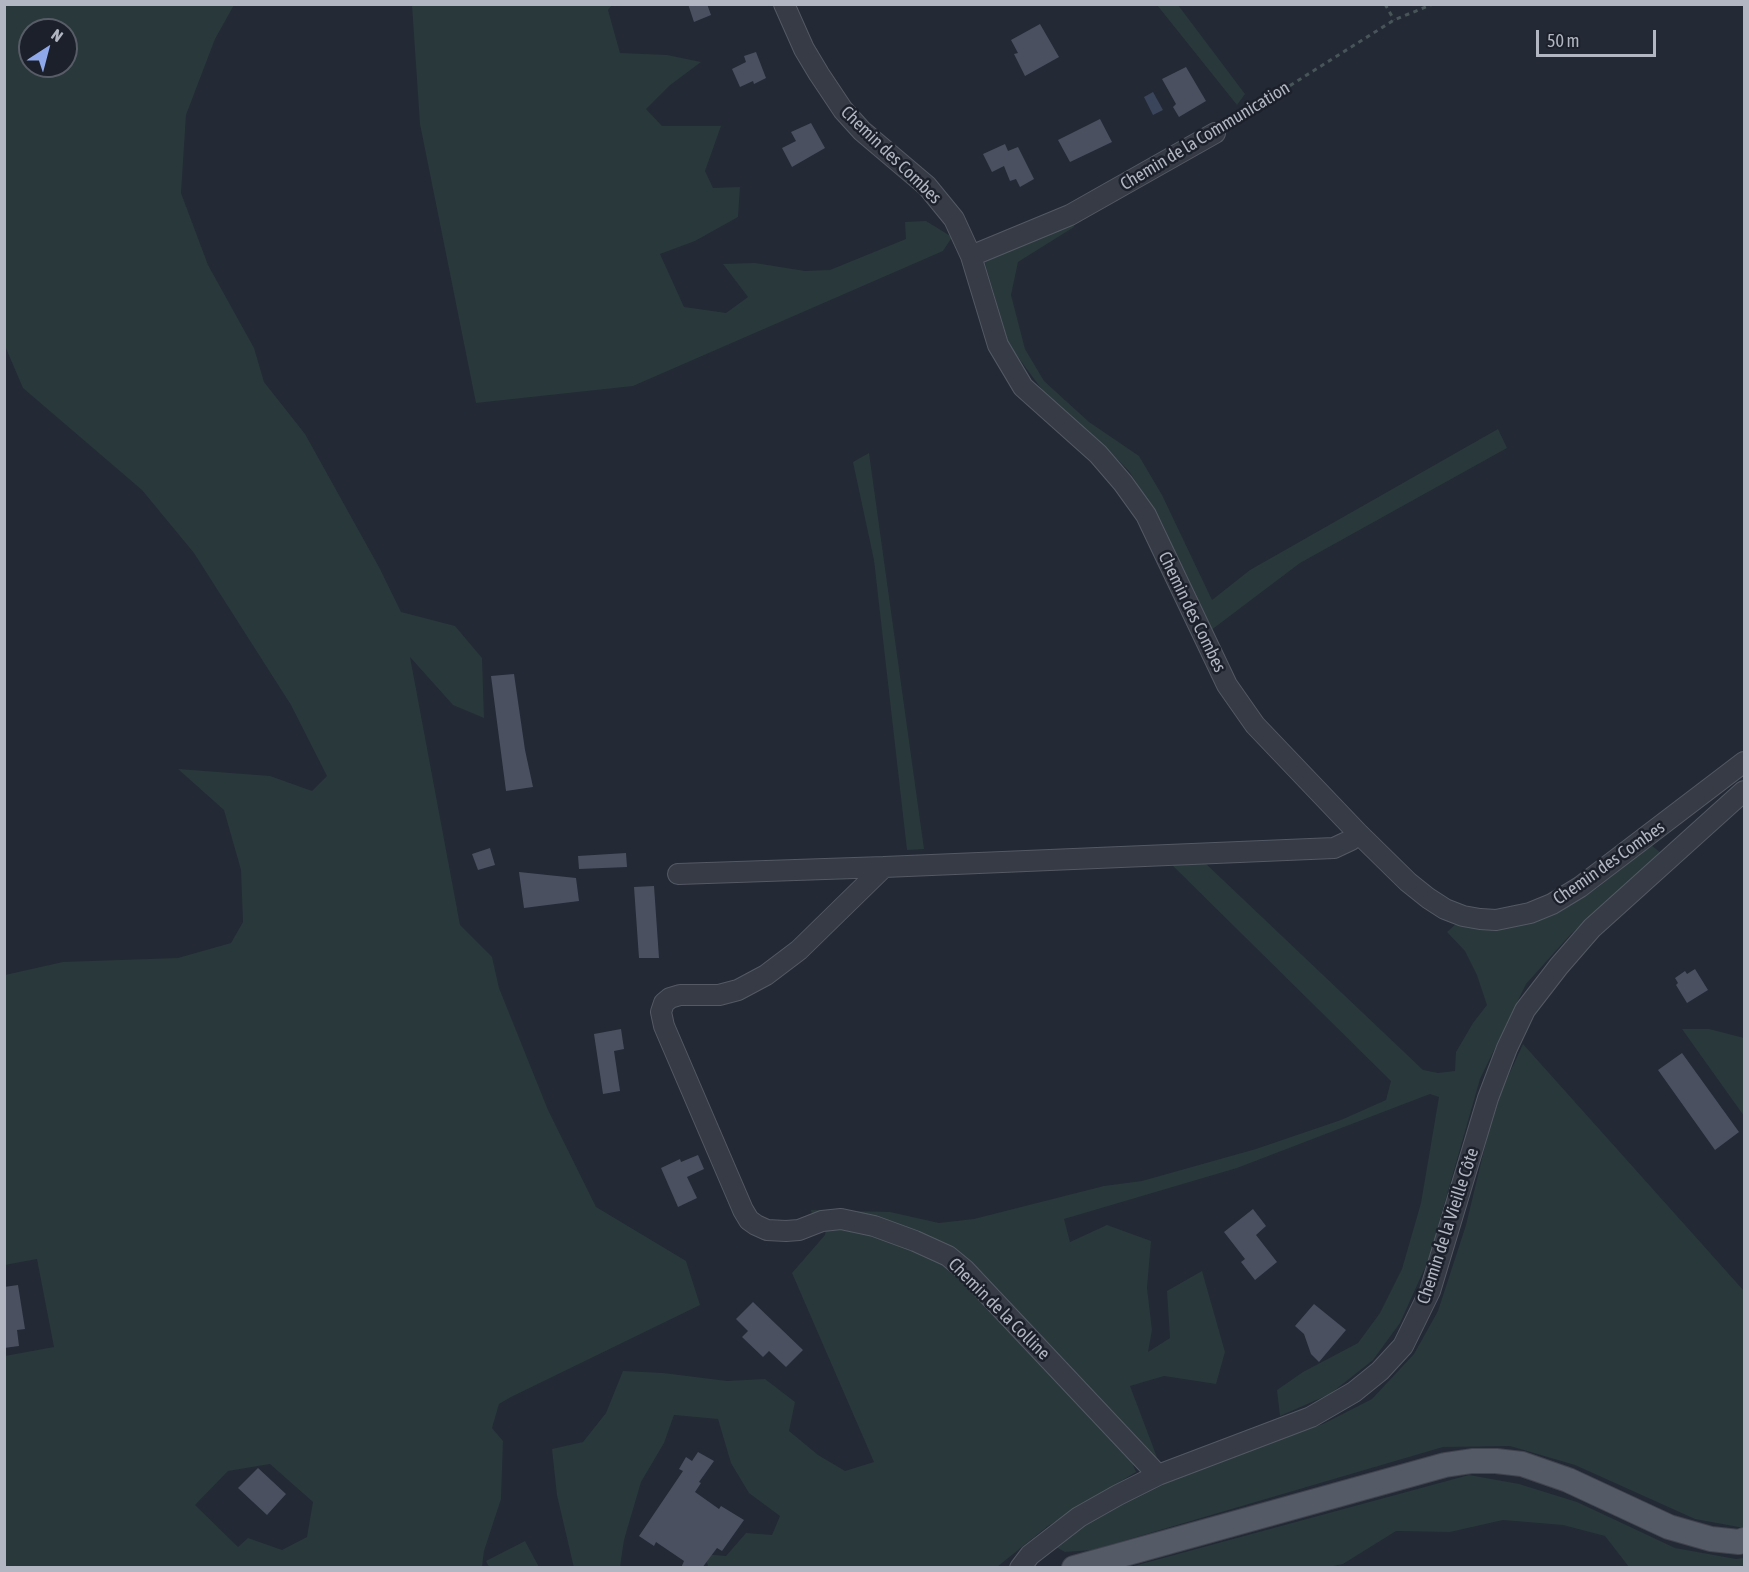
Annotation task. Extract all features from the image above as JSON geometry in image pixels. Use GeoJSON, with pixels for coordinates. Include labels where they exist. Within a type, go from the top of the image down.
{"type":"FeatureCollection","features":[{"type":"Feature","properties":{"kind":"main road"},"geometry":{"type":"LineString","coordinates":[[1074,1568],[1445,1465],[1472,1461],[1522,1464],[1568,1480],[1669,1527],[1711,1539],[1739,1542],[1744,1540]]}},
{"type":"Feature","properties":{"kind":"street","name":"Chemin des Combes"},"geometry":{"type":"LineString","coordinates":[[784,4],[804,49],[832,95],[862,131],[927,186],[954,219],[972,256],[998,345],[1023,387],[1098,454],[1146,515],[1227,685],[1255,724],[1358,833],[1408,882],[1428,898],[1445,909],[1463,916],[1496,920],[1514,918],[1552,904],[1580,887],[1744,762]]}},
{"type":"Feature","properties":{"kind":"street","name":"Chemin de la Communication"},"geometry":{"type":"LineString","coordinates":[[972,256],[1070,215],[1215,134]]}},
{"type":"Feature","properties":{"kind":"street","name":"Chemin de la Vieille Côte"},"geometry":{"type":"LineString","coordinates":[[1020,1568],[1030,1555],[1079,1517],[1118,1495],[1158,1475],[1311,1417],[1354,1392],[1380,1371],[1403,1346],[1430,1291],[1488,1098],[1507,1048],[1525,1010],[1592,928],[1744,791]]}},
{"type":"Feature","properties":{"kind":"street"},"geometry":{"type":"LineString","coordinates":[[678,874],[1334,848],[1351,840],[1358,833]]}},
{"type":"Feature","properties":{"kind":"street","name":"Chemin de la Colline"},"geometry":{"type":"LineString","coordinates":[[884,867],[799,950],[766,975],[738,990],[719,995],[680,995],[664,1003],[661,1012],[664,1026],[743,1210],[749,1220],[767,1230],[786,1232],[799,1230],[822,1221],[841,1219],[874,1226],[948,1256],[965,1270],[1158,1475]]}},
{"type":"Feature","properties":{"kind":"path"},"geometry":{"type":"LineString","coordinates":[[1385,4],[1394,20]]}},
{"type":"Feature","properties":{"kind":"path","name":"Chemin de la Communication"},"geometry":{"type":"LineString","coordinates":[[1215,134],[1394,20],[1433,4]]}},
{"type":"Feature","properties":{"kind":"shaded area"},"geometry":{"type":"Polygon","coordinates":[[[5,4],[234,5],[215,39],[186,115],[181,193],[208,265],[254,348],[264,382],[305,434],[380,569],[401,612],[455,626],[482,658],[484,718],[453,705],[410,657],[460,925],[492,957],[499,988],[548,1110],[596,1207],[686,1261],[700,1305],[499,1404],[492,1428],[503,1441],[501,1499],[484,1551],[482,1567],[5,1567],[5,1356],[54,1347],[37,1259],[5,1265],[5,975],[63,962],[178,958],[231,943],[243,922],[241,870],[224,810],[178,769],[270,776],[312,791],[327,776],[291,705],[194,553],[142,490],[23,388],[5,346],[5,4]],[[270,1464],[228,1471],[195,1505],[238,1547],[248,1538],[282,1550],[307,1537],[313,1502],[270,1464]]]}},
{"type":"Feature","properties":{"kind":"shaded area"},"geometry":{"type":"Polygon","coordinates":[[[412,5],[612,5],[608,10],[620,53],[667,55],[701,62],[669,86],[646,109],[662,126],[721,126],[705,171],[713,188],[740,187],[738,217],[695,241],[660,254],[684,307],[726,313],[748,297],[723,264],[755,263],[805,271],[830,270],[906,239],[905,222],[926,221],[952,237],[943,251],[633,386],[476,403],[420,124],[412,5]]]}},
{"type":"Feature","properties":{"kind":"shaded area"},"geometry":{"type":"Polygon","coordinates":[[[1157,5],[1178,5],[1245,94],[1237,105],[1157,5]]]}},
{"type":"Feature","properties":{"kind":"shaded area"},"geometry":{"type":"Polygon","coordinates":[[[1068,205],[1074,227],[1018,262],[1011,295],[1025,349],[1044,381],[1089,422],[1139,456],[1162,495],[1212,600],[1250,570],[1498,429],[1507,448],[1300,563],[1210,631],[1162,523],[1129,471],[1043,391],[1009,345],[982,253],[1068,205]]]}},
{"type":"Feature","properties":{"kind":"shaded area"},"geometry":{"type":"Polygon","coordinates":[[[869,453],[924,849],[907,850],[874,560],[853,462],[869,453]]]}},
{"type":"Feature","properties":{"kind":"shaded area"},"geometry":{"type":"Polygon","coordinates":[[[1651,845],[1661,853],[1571,934],[1526,984],[1480,1079],[1428,1261],[1400,1323],[1373,1360],[1330,1394],[1280,1416],[1277,1390],[1303,1372],[1358,1343],[1380,1313],[1402,1269],[1421,1203],[1439,1097],[1430,1094],[1237,1168],[1064,1219],[1070,1242],[1107,1225],[1151,1241],[1147,1288],[1152,1330],[1148,1352],[1170,1338],[1167,1291],[1202,1271],[1225,1352],[1216,1384],[1164,1376],[1130,1386],[1158,1460],[953,1252],[813,1219],[811,1210],[890,1212],[939,1223],[974,1219],[1104,1186],[1142,1181],[1256,1149],[1341,1120],[1386,1100],[1391,1081],[1169,862],[1203,861],[1423,1070],[1438,1073],[1455,1071],[1456,1052],[1487,1005],[1477,975],[1465,951],[1447,932],[1457,923],[1494,929],[1536,922],[1596,889],[1651,845]]]}},
{"type":"Feature","properties":{"kind":"shaded area"},"geometry":{"type":"Polygon","coordinates":[[[1682,1029],[1709,1029],[1744,1038],[1744,1116],[1682,1029]]]}},
{"type":"Feature","properties":{"kind":"shaded area"},"geometry":{"type":"Polygon","coordinates":[[[1523,1044],[1744,1291],[1744,1528],[1695,1519],[1575,1465],[1510,1446],[1443,1447],[1092,1550],[1065,1552],[1056,1547],[1096,1513],[1164,1479],[1323,1424],[1372,1399],[1414,1354],[1438,1311],[1466,1225],[1495,1105],[1523,1044]]]}},
{"type":"Feature","properties":{"kind":"shaded area"},"geometry":{"type":"Polygon","coordinates":[[[826,1228],[867,1229],[917,1248],[963,1275],[1128,1453],[1136,1472],[1048,1526],[997,1567],[707,1567],[702,1554],[726,1556],[746,1533],[772,1535],[780,1516],[749,1493],[731,1463],[718,1419],[674,1415],[664,1443],[641,1482],[624,1540],[620,1567],[574,1568],[557,1495],[552,1449],[583,1442],[606,1413],[623,1371],[663,1373],[727,1381],[765,1379],[795,1402],[789,1431],[818,1455],[845,1471],[874,1462],[792,1273],[825,1235],[826,1228]]]}},
{"type":"Feature","properties":{"kind":"shaded area"},"geometry":{"type":"Polygon","coordinates":[[[1469,1475],[1519,1484],[1577,1502],[1675,1548],[1736,1559],[1744,1558],[1744,1567],[1629,1567],[1605,1536],[1563,1525],[1503,1520],[1450,1532],[1396,1531],[1343,1564],[1328,1567],[1130,1567],[1469,1475]]]}},
{"type":"Feature","properties":{"kind":"shaded area"},"geometry":{"type":"Polygon","coordinates":[[[525,1541],[539,1567],[489,1567],[486,1561],[525,1541]]]}},
{"type":"Feature","properties":{"kind":"water"},"geometry":{"type":"Polygon","coordinates":[[[1153,92],[1163,110],[1153,115],[1144,97],[1153,92]]]}},
{"type":"Feature","properties":{"kind":"building"},"geometry":{"type":"Polygon","coordinates":[[[688,4],[707,4],[711,15],[694,22],[688,4]]]}},
{"type":"Feature","properties":{"kind":"building"},"geometry":{"type":"Polygon","coordinates":[[[1040,24],[1059,57],[1025,76],[1014,54],[1018,53],[1011,40],[1040,24]]]}},
{"type":"Feature","properties":{"kind":"building"},"geometry":{"type":"Polygon","coordinates":[[[756,52],[766,78],[740,87],[732,69],[746,62],[744,56],[756,52]]]}},
{"type":"Feature","properties":{"kind":"building"},"geometry":{"type":"Polygon","coordinates":[[[1186,67],[1206,101],[1179,117],[1173,107],[1176,104],[1162,79],[1186,67]]]}},
{"type":"Feature","properties":{"kind":"building"},"geometry":{"type":"Polygon","coordinates":[[[1100,119],[1112,142],[1070,162],[1058,140],[1100,119]]]}},
{"type":"Feature","properties":{"kind":"building"},"geometry":{"type":"Polygon","coordinates":[[[811,123],[825,148],[792,167],[782,148],[796,141],[791,132],[811,123]]]}},
{"type":"Feature","properties":{"kind":"building"},"geometry":{"type":"Polygon","coordinates":[[[1005,144],[1008,151],[1018,147],[1034,179],[1020,187],[1016,179],[1010,181],[1004,166],[992,172],[983,154],[1005,144]]]}},
{"type":"Feature","properties":{"kind":"building"},"geometry":{"type":"Polygon","coordinates":[[[514,674],[533,787],[506,791],[491,676],[514,674]]]}},
{"type":"Feature","properties":{"kind":"building"},"geometry":{"type":"Polygon","coordinates":[[[490,848],[495,865],[478,870],[472,854],[490,848]]]}},
{"type":"Feature","properties":{"kind":"building"},"geometry":{"type":"Polygon","coordinates":[[[626,853],[627,867],[579,869],[578,856],[626,853]]]}},
{"type":"Feature","properties":{"kind":"building"},"geometry":{"type":"Polygon","coordinates":[[[519,872],[576,878],[579,901],[524,908],[519,872]]]}},
{"type":"Feature","properties":{"kind":"building"},"geometry":{"type":"Polygon","coordinates":[[[654,886],[659,958],[639,958],[634,887],[654,886]]]}},
{"type":"Feature","properties":{"kind":"building"},"geometry":{"type":"Polygon","coordinates":[[[1695,969],[1708,990],[1687,1003],[1676,985],[1678,983],[1675,978],[1685,971],[1687,974],[1695,969]]]}},
{"type":"Feature","properties":{"kind":"building"},"geometry":{"type":"Polygon","coordinates":[[[621,1029],[624,1049],[614,1051],[620,1091],[603,1094],[594,1034],[621,1029]]]}},
{"type":"Feature","properties":{"kind":"building"},"geometry":{"type":"Polygon","coordinates":[[[1682,1053],[1739,1132],[1715,1150],[1658,1070],[1682,1053]]]}},
{"type":"Feature","properties":{"kind":"building"},"geometry":{"type":"Polygon","coordinates":[[[698,1155],[704,1169],[687,1177],[697,1198],[678,1207],[661,1168],[680,1159],[681,1162],[698,1155]]]}},
{"type":"Feature","properties":{"kind":"building"},"geometry":{"type":"Polygon","coordinates":[[[1253,1209],[1266,1226],[1256,1235],[1277,1262],[1255,1280],[1241,1262],[1245,1259],[1224,1232],[1253,1209]]]}},
{"type":"Feature","properties":{"kind":"building"},"geometry":{"type":"Polygon","coordinates":[[[18,1285],[25,1329],[17,1330],[19,1346],[4,1348],[4,1287],[18,1285]]]}},
{"type":"Feature","properties":{"kind":"building"},"geometry":{"type":"Polygon","coordinates":[[[753,1302],[803,1350],[786,1367],[769,1351],[763,1357],[742,1337],[748,1331],[736,1319],[753,1302]]]}},
{"type":"Feature","properties":{"kind":"building"},"geometry":{"type":"Polygon","coordinates":[[[1314,1304],[1346,1330],[1319,1362],[1311,1354],[1304,1334],[1295,1326],[1314,1304]]]}},
{"type":"Feature","properties":{"kind":"building"},"geometry":{"type":"Polygon","coordinates":[[[698,1452],[714,1461],[699,1482],[701,1483],[695,1492],[719,1509],[721,1506],[744,1520],[722,1551],[717,1548],[702,1568],[681,1568],[684,1561],[656,1542],[654,1546],[639,1536],[683,1471],[679,1469],[686,1457],[692,1461],[698,1452]]]}},
{"type":"Feature","properties":{"kind":"building"},"geometry":{"type":"Polygon","coordinates":[[[258,1468],[286,1494],[267,1515],[238,1488],[258,1468]]]}}]}
